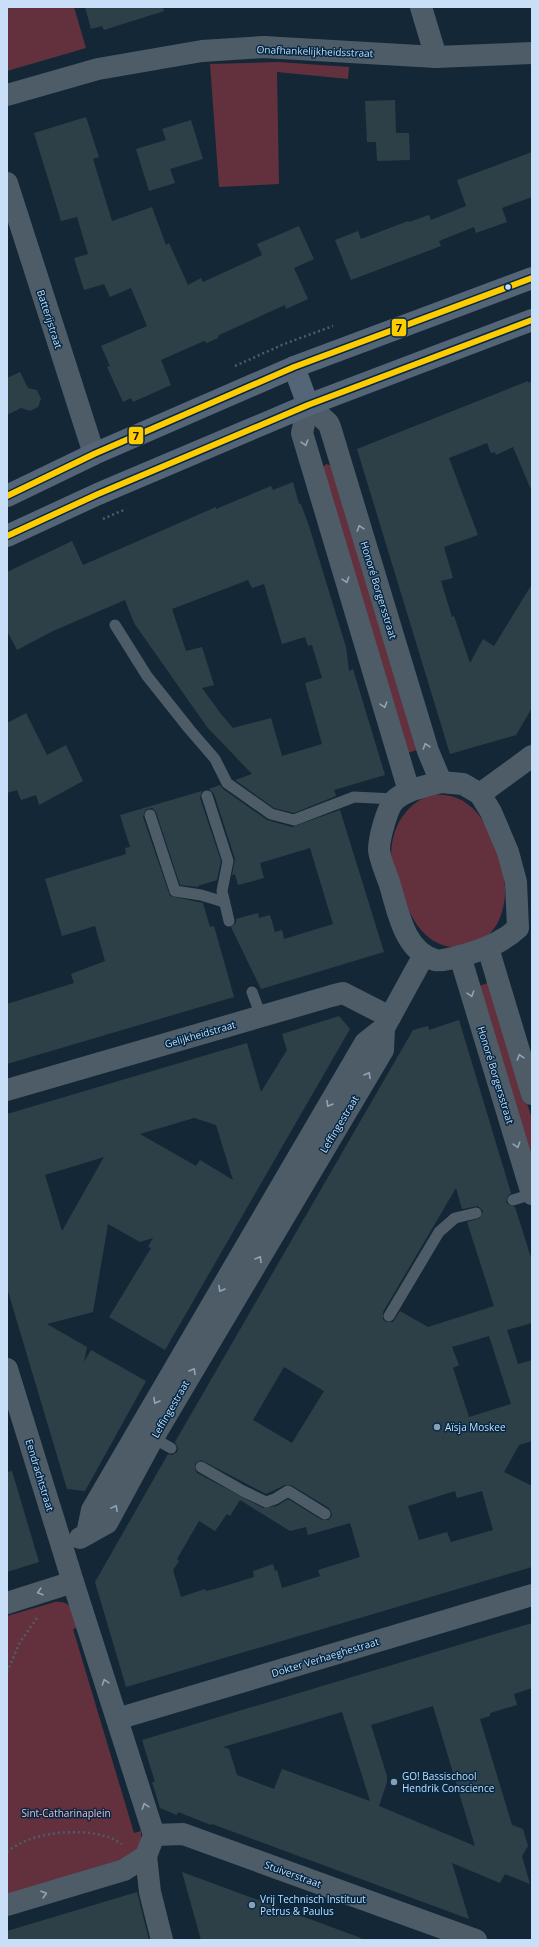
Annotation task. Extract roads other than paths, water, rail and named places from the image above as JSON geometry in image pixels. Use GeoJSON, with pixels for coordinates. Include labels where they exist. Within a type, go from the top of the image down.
{"type":"FeatureCollection","features":[{"type":"Feature","properties":{"kind":"main road"},"geometry":{"type":"LineString","coordinates":[[7,496],[94,454],[294,367],[532,278]]}},
{"type":"Feature","properties":{"kind":"main road"},"geometry":{"type":"LineString","coordinates":[[7,536],[98,494],[308,405],[532,320]]}},
{"type":"Feature","properties":{"kind":"main road","name":"Honoré Borgersstraat"},"geometry":{"type":"LineString","coordinates":[[294,367],[308,405]]}},
{"type":"Feature","properties":{"kind":"street"},"geometry":{"type":"LineString","coordinates":[[421,7],[436,57]]}},
{"type":"Feature","properties":{"kind":"street","name":"Onafhankelijkheidsstraat"},"geometry":{"type":"LineString","coordinates":[[7,95],[98,69],[202,51],[264,48],[436,57],[532,53]]}},
{"type":"Feature","properties":{"kind":"street","name":"Batterijstraat"},"geometry":{"type":"LineString","coordinates":[[7,183],[94,454]]}},
{"type":"Feature","properties":{"kind":"street"},"geometry":{"type":"LineString","coordinates":[[308,405],[302,433],[402,795]]}},
{"type":"Feature","properties":{"kind":"street","name":"Honoré Borgersstraat"},"geometry":{"type":"LineString","coordinates":[[308,405],[328,423],[330,427],[428,752],[441,782]]}},
{"type":"Feature","properties":{"kind":"street"},"geometry":{"type":"LineString","coordinates":[[480,794],[532,756]]}},
{"type":"Feature","properties":{"kind":"street"},"geometry":{"type":"LineString","coordinates":[[441,782],[462,784],[480,794],[491,812],[508,852],[516,882],[525,930],[488,948],[460,956],[437,960],[424,955],[412,943],[403,928],[379,851],[384,822],[402,795],[441,782]]}},
{"type":"Feature","properties":{"kind":"street"},"geometry":{"type":"LineString","coordinates":[[488,948],[532,1094]]}},
{"type":"Feature","properties":{"kind":"street","name":"Leffingestraat"},"geometry":{"type":"LineString","coordinates":[[87,1534],[92,1510],[383,1050],[387,1022],[415,968],[424,955]]}},
{"type":"Feature","properties":{"kind":"street","name":"Honoré Borgersstraat"},"geometry":{"type":"LineString","coordinates":[[460,956],[527,1195]]}},
{"type":"Feature","properties":{"kind":"street","name":"Gelijkheidstraat"},"geometry":{"type":"LineString","coordinates":[[7,1090],[261,1016],[343,994],[387,1022]]}},
{"type":"Feature","properties":{"kind":"street","name":"Leffingestraat"},"geometry":{"type":"LineString","coordinates":[[62,1549],[107,1523],[162,1443],[240,1274]]}},
{"type":"Feature","properties":{"kind":"street","name":"Eendrachtstraat"},"geometry":{"type":"LineString","coordinates":[[7,1368],[72,1582]]}},
{"type":"Feature","properties":{"kind":"street"},"geometry":{"type":"LineString","coordinates":[[7,1603],[72,1582],[154,1835],[146,1856],[150,1892],[162,1940]]}},
{"type":"Feature","properties":{"kind":"street","name":"Dokter Verhaeghestraat"},"geometry":{"type":"LineString","coordinates":[[117,1719],[532,1595]]}},
{"type":"Feature","properties":{"kind":"street","name":"Stuiverstraat"},"geometry":{"type":"LineString","coordinates":[[154,1835],[183,1834],[476,1940]]}},
{"type":"Feature","properties":{"kind":"street"},"geometry":{"type":"LineString","coordinates":[[7,1905],[124,1870],[146,1856]]}},
{"type":"Feature","properties":{"kind":"lane"},"geometry":{"type":"LineString","coordinates":[[115,625],[147,676],[215,759],[227,783],[271,814],[294,820],[354,797],[402,795]]}},
{"type":"Feature","properties":{"kind":"lane"},"geometry":{"type":"LineString","coordinates":[[207,796],[228,861],[222,891],[229,921]]}},
{"type":"Feature","properties":{"kind":"lane"},"geometry":{"type":"LineString","coordinates":[[150,815],[175,891],[201,895],[224,902]]}},
{"type":"Feature","properties":{"kind":"lane"},"geometry":{"type":"LineString","coordinates":[[252,992],[261,1016]]}},
{"type":"Feature","properties":{"kind":"lane"},"geometry":{"type":"LineString","coordinates":[[390,1316],[438,1232],[455,1218],[476,1213]]}},
{"type":"Feature","properties":{"kind":"lane"},"geometry":{"type":"LineString","coordinates":[[201,1467],[243,1491],[266,1502],[275,1499],[288,1491],[325,1514]]}},
{"type":"Feature","properties":{"kind":"place","name":"Aïsja Moskee"},"geometry":{"type":"Point","coordinates":[437,1427]}},
{"type":"Feature","properties":{"kind":"place","name":"GO! Bassischool Hendrik Conscience"},"geometry":{"type":"Point","coordinates":[394,1782]}},
{"type":"Feature","properties":{"kind":"place","name":"Vrij Technisch Instituut Petrus & Paulus"},"geometry":{"type":"Point","coordinates":[252,1905]}},
{"type":"Feature","properties":{"kind":"park label","name":"Sint-Catharinaplein"},"geometry":{"type":"Point","coordinates":[66,1813]}}]}
